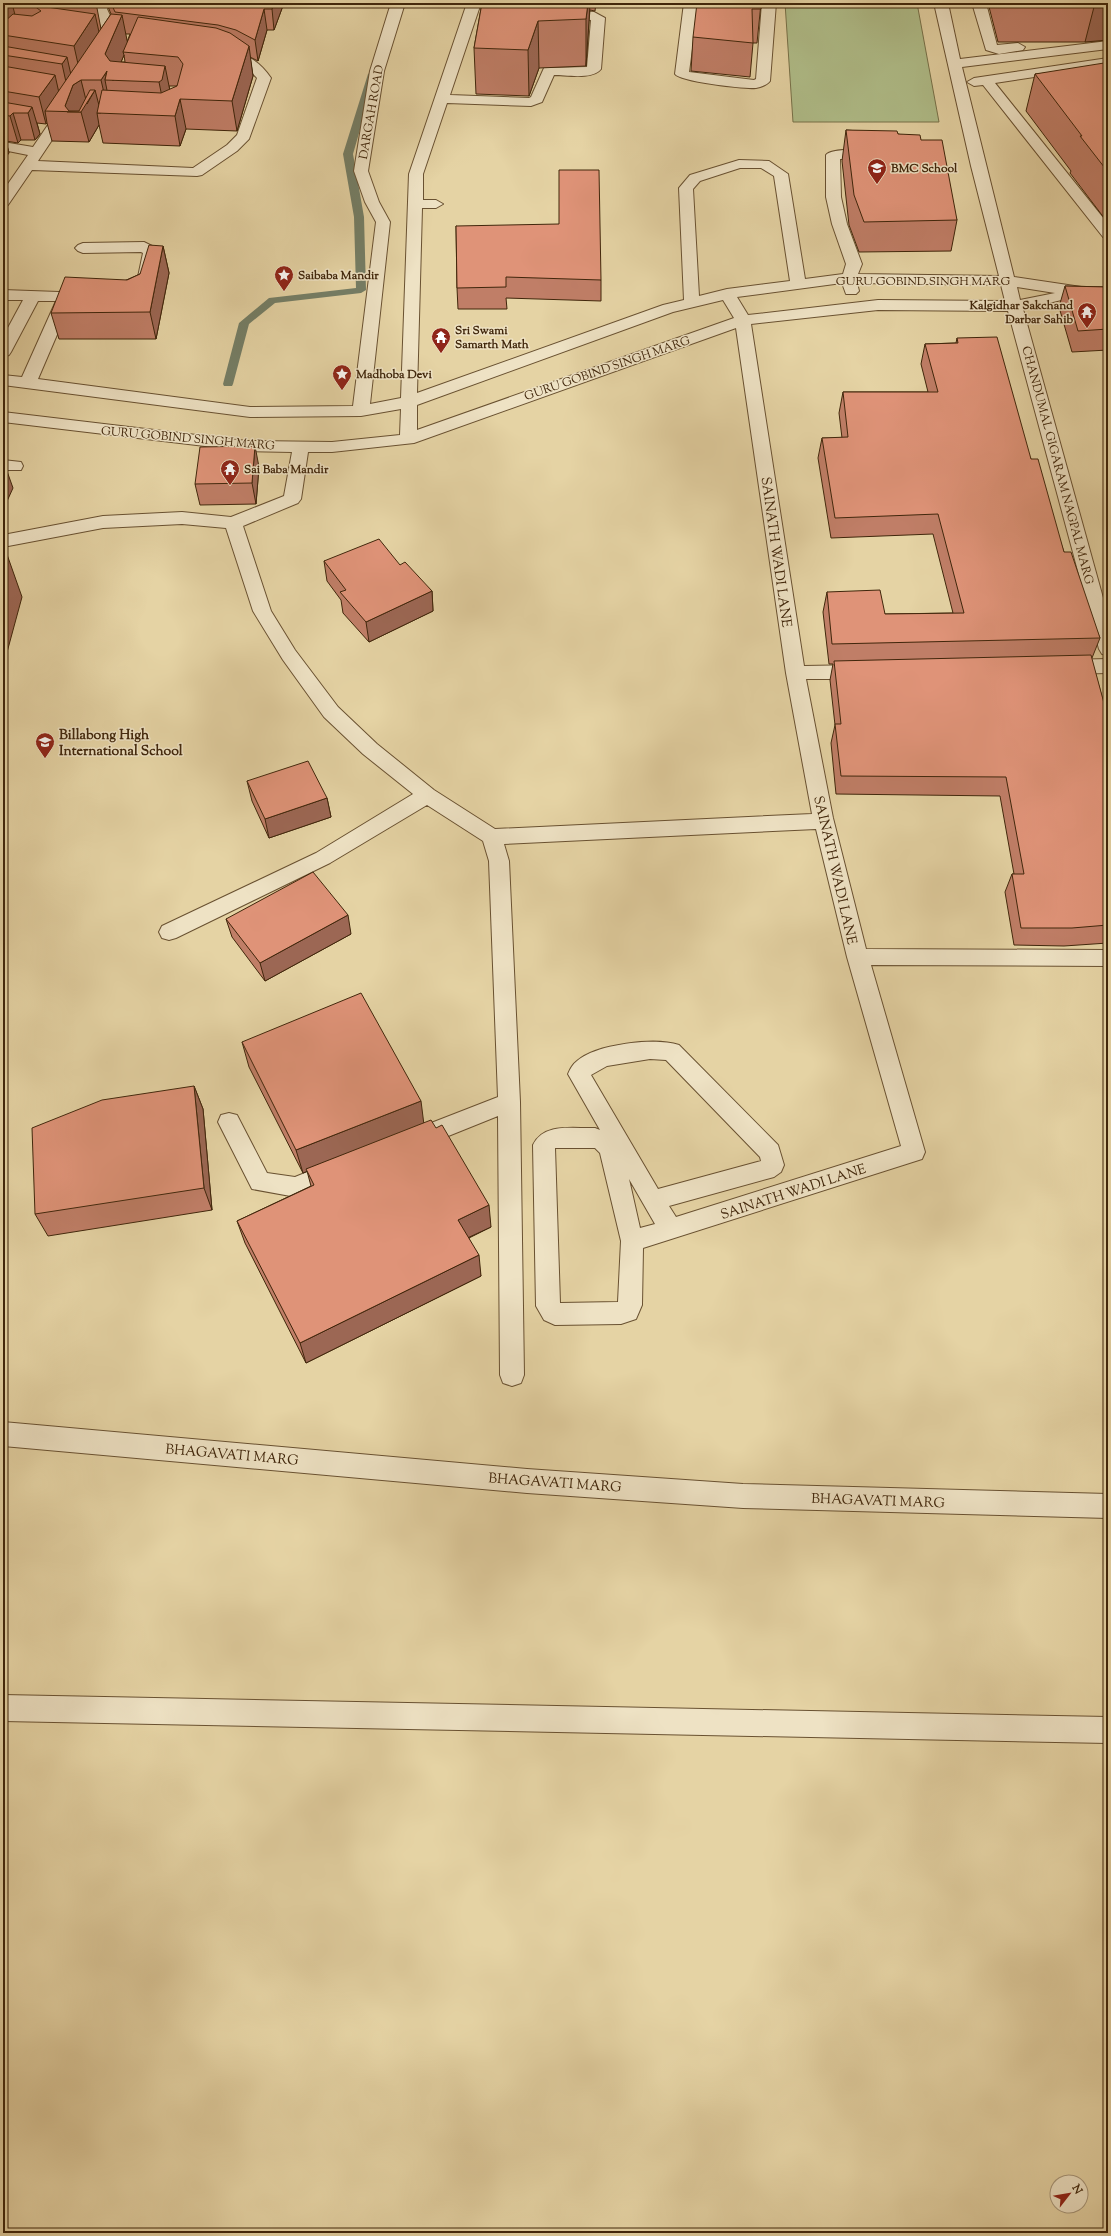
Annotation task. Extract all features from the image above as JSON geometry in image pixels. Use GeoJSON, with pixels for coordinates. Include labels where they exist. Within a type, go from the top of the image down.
{"type":"FeatureCollection","features":[{"type":"Feature","properties":{"kind":"street"},"geometry":{"type":"LineString","coordinates":[[103,3],[100,9],[115,42]]}},
{"type":"Feature","properties":{"kind":"street","name":"DARGAH ROAD"},"geometry":{"type":"LineString","coordinates":[[361,410],[383,222],[372,202],[361,171],[377,71],[398,3]]}},
{"type":"Feature","properties":{"kind":"street"},"geometry":{"type":"LineString","coordinates":[[408,439],[416,174],[442,98],[472,32],[474,3]]}},
{"type":"Feature","properties":{"kind":"street"},"geometry":{"type":"LineString","coordinates":[[442,98],[531,102],[538,99],[548,71],[588,72],[594,69],[598,18],[594,16],[566,14],[563,11],[564,3]]}},
{"type":"Feature","properties":{"kind":"street"},"geometry":{"type":"LineString","coordinates":[[691,3],[682,74],[692,77],[755,84],[763,81],[769,3]]}},
{"type":"Feature","properties":{"kind":"street","name":"CHANDUMAL GIGARAM NAGPAL MARG"},"geometry":{"type":"LineString","coordinates":[[941,3],[954,64],[1014,306],[1108,649]]}},
{"type":"Feature","properties":{"kind":"street"},"geometry":{"type":"LineString","coordinates":[[979,3],[992,47],[995,49],[1079,38],[1083,38],[1092,47]]}},
{"type":"Feature","properties":{"kind":"street"},"geometry":{"type":"LineString","coordinates":[[98,35],[115,42]]}},
{"type":"Feature","properties":{"kind":"street"},"geometry":{"type":"LineString","coordinates":[[90,46],[115,42]]}},
{"type":"Feature","properties":{"kind":"street"},"geometry":{"type":"LineString","coordinates":[[97,61],[115,42]]}},
{"type":"Feature","properties":{"kind":"street"},"geometry":{"type":"LineString","coordinates":[[954,64],[1108,45]]}},
{"type":"Feature","properties":{"kind":"street"},"geometry":{"type":"LineString","coordinates":[[28,165],[184,173],[197,172],[232,148],[244,136],[264,78],[256,65],[241,57],[213,51]]}},
{"type":"Feature","properties":{"kind":"street"},"geometry":{"type":"LineString","coordinates":[[959,84],[1108,62]]}},
{"type":"Feature","properties":{"kind":"street"},"geometry":{"type":"LineString","coordinates":[[986,80],[1108,234]]}},
{"type":"Feature","properties":{"kind":"street"},"geometry":{"type":"LineString","coordinates":[[3,202],[8,186],[28,165],[37,152],[44,130],[72,98],[57,96]]}},
{"type":"Feature","properties":{"kind":"street"},"geometry":{"type":"LineString","coordinates":[[3,146],[37,152]]}},
{"type":"Feature","properties":{"kind":"street"},"geometry":{"type":"LineString","coordinates":[[854,308],[849,278],[854,264],[837,222],[830,174],[833,155],[886,155]]}},
{"type":"Feature","properties":{"kind":"street"},"geometry":{"type":"LineString","coordinates":[[692,303],[686,188],[695,178],[739,164],[764,164],[781,174],[798,285]]}},
{"type":"Feature","properties":{"kind":"street"},"geometry":{"type":"LineString","coordinates":[[415,204],[436,204]]}},
{"type":"Feature","properties":{"kind":"street"},"geometry":{"type":"LineString","coordinates":[[83,248],[144,247],[149,250],[151,253],[142,294]]}},
{"type":"Feature","properties":{"kind":"street","name":"GURU GOBIND SINGH MARG"},"geometry":{"type":"LineString","coordinates":[[3,418],[248,429],[409,402],[661,311],[727,294],[849,278],[1008,280],[1077,292]]}},
{"type":"Feature","properties":{"kind":"street"},"geometry":{"type":"LineString","coordinates":[[1077,292],[1108,296]]}},
{"type":"Feature","properties":{"kind":"street","name":"GURU GOBIND SINGH MARG"},"geometry":{"type":"LineString","coordinates":[[3,380],[28,383],[248,429],[301,447],[332,447],[408,439],[743,320],[878,305],[1014,306],[1077,292]]}},
{"type":"Feature","properties":{"kind":"street","name":"SAINATH WADI LANE"},"geometry":{"type":"LineString","coordinates":[[632,1241],[671,1230],[914,1152],[894,1076],[857,957],[823,821],[795,673],[743,320],[727,294]]}},
{"type":"Feature","properties":{"kind":"street"},"geometry":{"type":"LineString","coordinates":[[3,295],[104,299]]}},
{"type":"Feature","properties":{"kind":"street"},"geometry":{"type":"LineString","coordinates":[[28,383],[20,349],[33,296]]}},
{"type":"Feature","properties":{"kind":"street"},"geometry":{"type":"LineString","coordinates":[[20,349],[66,297]]}},
{"type":"Feature","properties":{"kind":"street"},"geometry":{"type":"LineString","coordinates":[[3,541],[103,522],[182,518],[233,523],[292,499],[301,447]]}},
{"type":"Feature","properties":{"kind":"street"},"geometry":{"type":"LineString","coordinates":[[233,523],[262,611],[289,655],[331,712],[370,749],[427,795],[492,837],[823,821]]}},
{"type":"Feature","properties":{"kind":"street"},"geometry":{"type":"LineString","coordinates":[[1046,668],[1108,666]]}},
{"type":"Feature","properties":{"kind":"street"},"geometry":{"type":"LineString","coordinates":[[795,673],[874,672]]}},
{"type":"Feature","properties":{"kind":"street"},"geometry":{"type":"LineString","coordinates":[[169,932],[323,858],[427,795]]}},
{"type":"Feature","properties":{"kind":"street"},"geometry":{"type":"LineString","coordinates":[[492,837],[498,861],[509,1102],[512,1375]]}},
{"type":"Feature","properties":{"kind":"street"},"geometry":{"type":"LineString","coordinates":[[857,957],[1108,958]]}},
{"type":"Feature","properties":{"kind":"street"},"geometry":{"type":"LineString","coordinates":[[653,1200],[766,1170],[773,1165],[773,1159],[770,1152],[672,1051],[658,1049],[597,1059],[582,1068],[579,1074],[653,1200],[671,1230]]}},
{"type":"Feature","properties":{"kind":"street"},"geometry":{"type":"LineString","coordinates":[[399,1146],[509,1102]]}},
{"type":"Feature","properties":{"kind":"street"},"geometry":{"type":"LineString","coordinates":[[229,1122],[260,1182],[296,1187],[355,1164]]}},
{"type":"Feature","properties":{"kind":"street"},"geometry":{"type":"LineString","coordinates":[[550,1138],[595,1138],[603,1141],[610,1148],[632,1241],[630,1305],[628,1311],[621,1314],[552,1312],[548,1306],[544,1145],[546,1140],[550,1138]]}},
{"type":"Feature","properties":{"kind":"street","name":"BHAGAVATI MARG"},"geometry":{"type":"LineString","coordinates":[[3,1434],[527,1481],[743,1496],[1108,1506]]}},
{"type":"Feature","properties":{"kind":"street"},"geometry":{"type":"LineString","coordinates":[[3,1708],[1108,1730]]}},
{"type":"Feature","properties":{"kind":"green space"},"geometry":{"type":"Polygon","coordinates":[[[785,3],[917,3],[939,122],[793,122],[785,3]]]}},
{"type":"Feature","properties":{"kind":"building"},"geometry":{"type":"Polygon","coordinates":[[[111,3],[274,3],[272,9],[264,9],[255,40],[236,30],[218,25],[115,12],[111,3]]]}},
{"type":"Feature","properties":{"kind":"building"},"geometry":{"type":"Polygon","coordinates":[[[482,3],[588,3],[586,19],[538,21],[528,50],[474,48],[482,3]]]}},
{"type":"Feature","properties":{"kind":"building"},"geometry":{"type":"Polygon","coordinates":[[[697,3],[761,3],[761,9],[752,9],[753,43],[693,37],[697,3]]]}},
{"type":"Feature","properties":{"kind":"building"},"geometry":{"type":"Polygon","coordinates":[[[33,5],[95,14],[74,46],[3,35],[3,23],[13,14],[32,16],[41,11],[33,5]]]}},
{"type":"Feature","properties":{"kind":"building"},"geometry":{"type":"Polygon","coordinates":[[[111,14],[122,15],[105,54],[110,61],[165,66],[162,80],[159,82],[105,80],[107,71],[101,80],[81,80],[73,85],[65,106],[69,111],[79,111],[90,90],[95,90],[81,112],[45,111],[111,14]]]}},
{"type":"Feature","properties":{"kind":"building"},"geometry":{"type":"Polygon","coordinates":[[[138,17],[216,28],[230,33],[249,46],[232,101],[180,99],[175,116],[97,113],[102,90],[161,93],[177,86],[183,64],[178,57],[123,52],[138,17]]]}},
{"type":"Feature","properties":{"kind":"building"},"geometry":{"type":"Polygon","coordinates":[[[3,46],[67,57],[62,64],[3,55],[3,46]]]}},
{"type":"Feature","properties":{"kind":"building"},"geometry":{"type":"Polygon","coordinates":[[[1104,63],[1108,68],[1108,172],[1035,74],[1104,63]]]}},
{"type":"Feature","properties":{"kind":"building"},"geometry":{"type":"Polygon","coordinates":[[[3,66],[55,75],[39,97],[3,91],[3,66]]]}},
{"type":"Feature","properties":{"kind":"building"},"geometry":{"type":"Polygon","coordinates":[[[3,102],[32,107],[28,113],[13,113],[10,116],[3,115],[3,102]]]}},
{"type":"Feature","properties":{"kind":"building"},"geometry":{"type":"Polygon","coordinates":[[[846,130],[897,131],[898,134],[920,135],[921,140],[942,140],[957,220],[864,222],[854,195],[846,130]]]}},
{"type":"Feature","properties":{"kind":"building"},"geometry":{"type":"Polygon","coordinates":[[[559,170],[599,170],[601,280],[506,277],[506,287],[457,288],[456,226],[559,224],[559,170]]]}},
{"type":"Feature","properties":{"kind":"building"},"geometry":{"type":"Polygon","coordinates":[[[149,245],[163,246],[150,312],[51,313],[65,277],[127,280],[140,274],[149,245]]]}},
{"type":"Feature","properties":{"kind":"building"},"geometry":{"type":"Polygon","coordinates":[[[1065,286],[1108,287],[1108,329],[1078,331],[1065,286]]]}},
{"type":"Feature","properties":{"kind":"building"},"geometry":{"type":"Polygon","coordinates":[[[997,337],[1031,459],[1038,459],[1064,552],[1071,552],[1100,638],[832,644],[827,592],[880,590],[885,614],[964,613],[938,514],[835,518],[822,438],[848,437],[843,392],[938,392],[925,344],[958,343],[957,338],[997,337]]]}},
{"type":"Feature","properties":{"kind":"building"},"geometry":{"type":"Polygon","coordinates":[[[255,446],[252,483],[195,484],[200,447],[255,446]]]}},
{"type":"Feature","properties":{"kind":"building"},"geometry":{"type":"Polygon","coordinates":[[[379,539],[400,565],[405,562],[432,591],[366,622],[340,592],[346,590],[324,561],[379,539]]]}},
{"type":"Feature","properties":{"kind":"building"},"geometry":{"type":"Polygon","coordinates":[[[1091,655],[1108,718],[1108,925],[1072,928],[1021,928],[1012,874],[1024,874],[1006,777],[841,776],[835,724],[841,724],[834,661],[1091,655]]]}},
{"type":"Feature","properties":{"kind":"building"},"geometry":{"type":"Polygon","coordinates":[[[308,761],[327,798],[265,819],[247,781],[308,761]]]}},
{"type":"Feature","properties":{"kind":"building"},"geometry":{"type":"Polygon","coordinates":[[[313,872],[348,915],[260,963],[226,919],[313,872]]]}},
{"type":"Feature","properties":{"kind":"building"},"geometry":{"type":"Polygon","coordinates":[[[361,993],[421,1101],[296,1150],[242,1042],[361,993]]]}},
{"type":"Feature","properties":{"kind":"building"},"geometry":{"type":"Polygon","coordinates":[[[194,1086],[204,1188],[35,1214],[32,1128],[102,1100],[194,1086]]]}},
{"type":"Feature","properties":{"kind":"building"},"geometry":{"type":"Polygon","coordinates":[[[431,1120],[436,1128],[442,1125],[489,1205],[458,1220],[479,1255],[300,1343],[237,1221],[314,1185],[306,1169],[431,1120]]]}},
{"type":"Feature","properties":{"kind":"waterway"},"geometry":{"type":"LineString","coordinates":[[228,384],[244,323],[272,300],[361,290],[359,217],[348,154],[372,74]]}},
{"type":"Feature","properties":{"kind":"place","name":"BMC School"},"geometry":{"type":"Point","coordinates":[877,185]}},
{"type":"Feature","properties":{"kind":"place","name":"Saibaba Mandir"},"geometry":{"type":"Point","coordinates":[284,292]}},
{"type":"Feature","properties":{"kind":"place","name":"Kalgidhar Sakchand Darbar Sahib"},"geometry":{"type":"Point","coordinates":[1087,329]}},
{"type":"Feature","properties":{"kind":"place","name":"Sri Swami Samarth Math"},"geometry":{"type":"Point","coordinates":[441,354]}},
{"type":"Feature","properties":{"kind":"place","name":"Madhoba Devi"},"geometry":{"type":"Point","coordinates":[342,391]}},
{"type":"Feature","properties":{"kind":"place","name":"Sai Baba Mandir"},"geometry":{"type":"Point","coordinates":[230,486]}},
{"type":"Feature","properties":{"kind":"place","name":"Billabong High International School"},"geometry":{"type":"Point","coordinates":[45,759]}}]}
